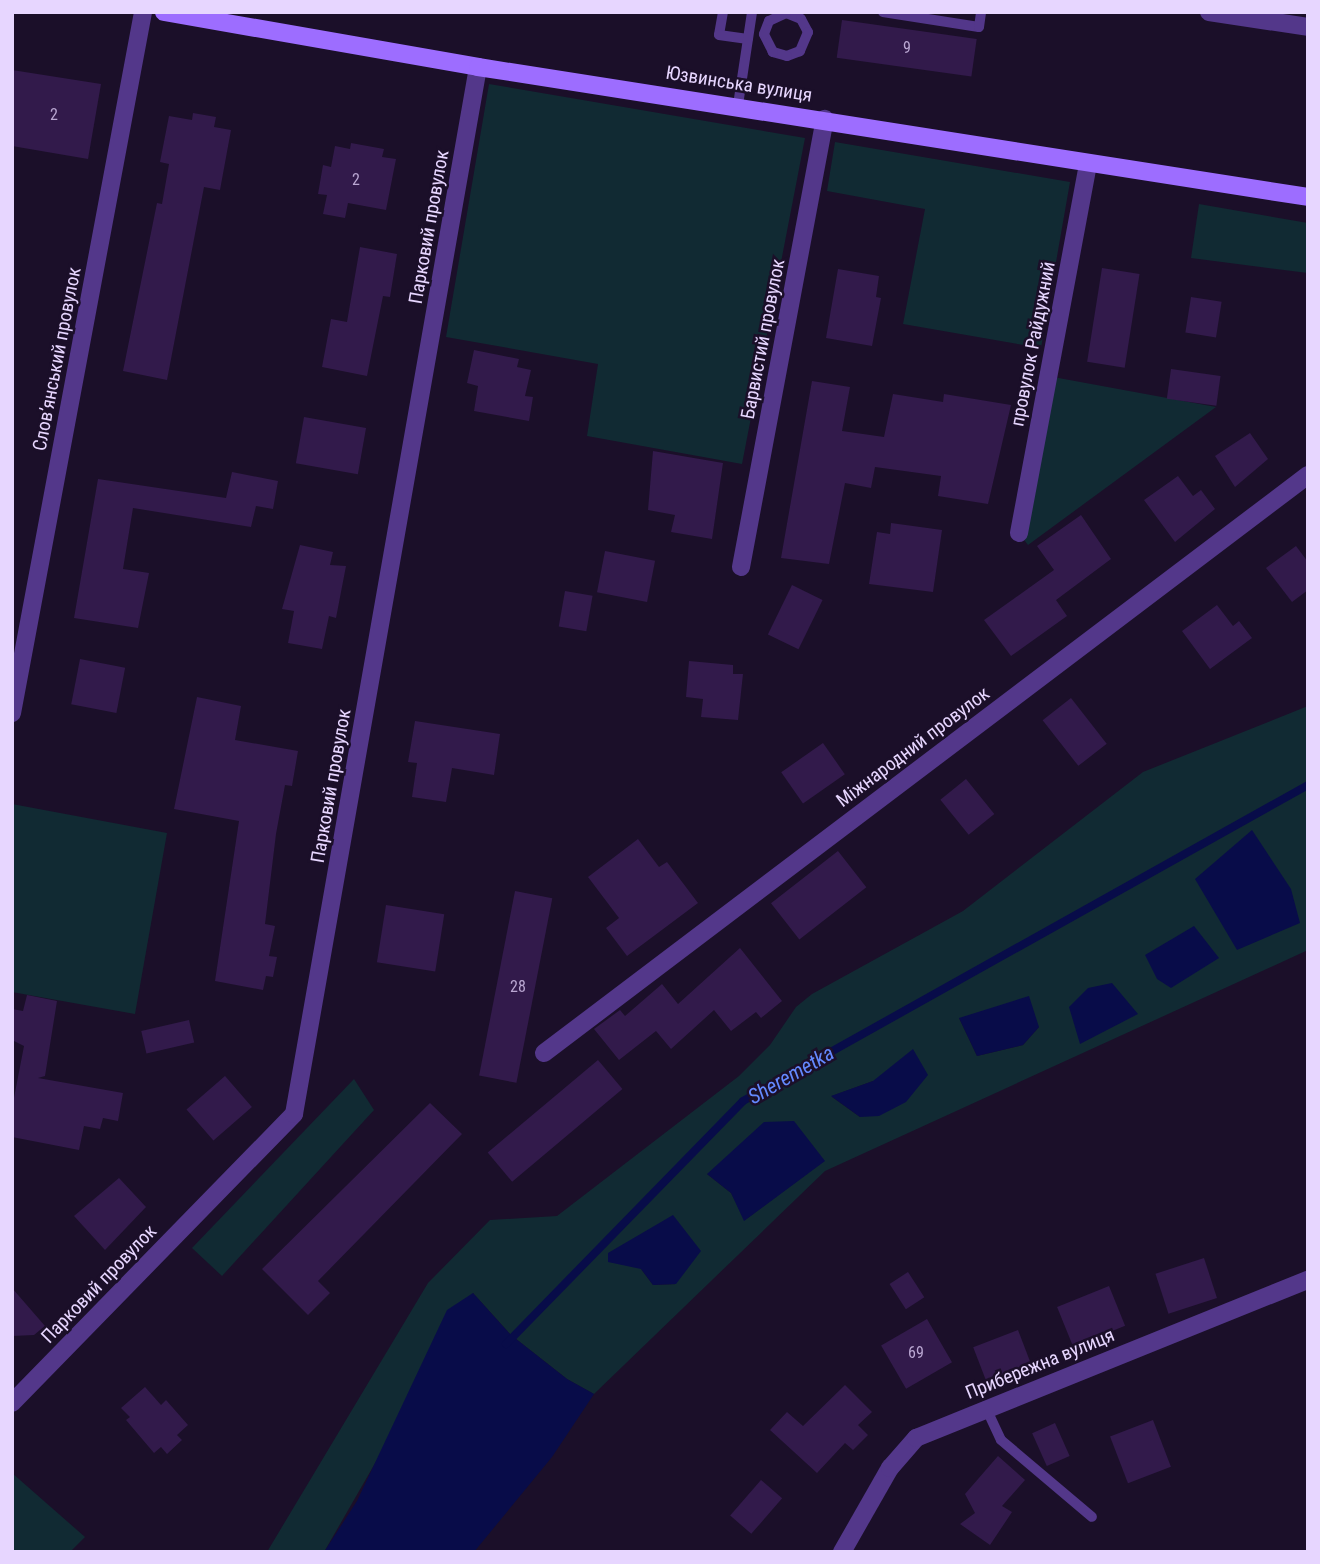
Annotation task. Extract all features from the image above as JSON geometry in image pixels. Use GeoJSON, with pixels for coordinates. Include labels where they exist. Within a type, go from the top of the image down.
{"type":"FeatureCollection","features":[{"type":"Feature","properties":{"kind":"main road","name":"Юзвинська вулиця"},"geometry":{"type":"LineString","coordinates":[[164,12],[478,67],[738,105],[1308,197]]}},
{"type":"Feature","properties":{"kind":"street","name":"Словʼянський провулок"},"geometry":{"type":"LineString","coordinates":[[12,713],[143,12]]}},
{"type":"Feature","properties":{"kind":"street"},"geometry":{"type":"LineString","coordinates":[[1209,12],[1308,27]]}},
{"type":"Feature","properties":{"kind":"street","name":"Парковий провулок"},"geometry":{"type":"LineString","coordinates":[[12,1403],[294,1114],[478,67]]}},
{"type":"Feature","properties":{"kind":"street","name":"Барвистий провулок"},"geometry":{"type":"LineString","coordinates":[[741,567],[825,119]]}},
{"type":"Feature","properties":{"kind":"street","name":"провулок Райдужний"},"geometry":{"type":"LineString","coordinates":[[1019,533],[1088,163]]}},
{"type":"Feature","properties":{"kind":"street","name":"Міжнародний провулок"},"geometry":{"type":"LineString","coordinates":[[544,1053],[1308,475]]}},
{"type":"Feature","properties":{"kind":"street","name":"Прибережна вулиця"},"geometry":{"type":"LineString","coordinates":[[842,1552],[890,1468],[916,1438],[1308,1280]]}},
{"type":"Feature","properties":{"kind":"lane"},"geometry":{"type":"LineString","coordinates":[[723,12],[719,35],[748,39]]}},
{"type":"Feature","properties":{"kind":"lane"},"geometry":{"type":"LineString","coordinates":[[738,105],[752,12]]}},
{"type":"Feature","properties":{"kind":"lane"},"geometry":{"type":"LineString","coordinates":[[883,12],[979,27],[981,12]]}},
{"type":"Feature","properties":{"kind":"lane"},"geometry":{"type":"LineString","coordinates":[[986,1408],[1001,1440],[1092,1517]]}},
{"type":"Feature","properties":{"kind":"shaded area"},"geometry":{"type":"Polygon","coordinates":[[[489,84],[805,138],[742,464],[587,436],[598,364],[446,337],[489,84]]]}},
{"type":"Feature","properties":{"kind":"shaded area"},"geometry":{"type":"Polygon","coordinates":[[[835,142],[1070,182],[1041,348],[903,324],[925,209],[827,191],[835,142]]]}},
{"type":"Feature","properties":{"kind":"shaded area"},"geometry":{"type":"Polygon","coordinates":[[[1199,204],[1308,223],[1308,273],[1191,258],[1199,204]]]}},
{"type":"Feature","properties":{"kind":"shaded area"},"geometry":{"type":"Polygon","coordinates":[[[1048,376],[1216,407],[1028,545],[1019,533],[1048,376]]]}},
{"type":"Feature","properties":{"kind":"shaded area"},"geometry":{"type":"Polygon","coordinates":[[[1308,706],[1308,950],[825,1171],[594,1394],[567,1379],[511,1335],[473,1293],[324,1552],[267,1552],[428,1283],[490,1220],[557,1216],[739,1076],[770,1045],[796,1007],[812,994],[963,911],[1143,772],[1308,706]],[[959,1018],[977,1056],[1023,1045],[1039,1027],[959,1018]],[[873,1081],[832,1096],[860,1117],[873,1081]],[[824,1161],[707,1174],[731,1193],[745,1220],[824,1161]],[[641,1269],[653,1285],[676,1284],[641,1269]]]}},
{"type":"Feature","properties":{"kind":"shaded area"},"geometry":{"type":"Polygon","coordinates":[[[12,804],[167,833],[135,1014],[12,992],[12,804]]]}},
{"type":"Feature","properties":{"kind":"shaded area"},"geometry":{"type":"Polygon","coordinates":[[[1252,830],[1291,889],[1300,923],[1237,950],[1195,879],[1252,830]]]}},
{"type":"Feature","properties":{"kind":"shaded area"},"geometry":{"type":"Polygon","coordinates":[[[1194,926],[1219,958],[1171,988],[1157,979],[1145,955],[1194,926]]]}},
{"type":"Feature","properties":{"kind":"shaded area"},"geometry":{"type":"Polygon","coordinates":[[[1112,983],[1138,1014],[1080,1044],[1069,1007],[1088,988],[1112,983]]]}},
{"type":"Feature","properties":{"kind":"shaded area"},"geometry":{"type":"Polygon","coordinates":[[[1029,996],[1039,1027],[1023,1045],[977,1056],[959,1018],[1029,996]]]}},
{"type":"Feature","properties":{"kind":"shaded area"},"geometry":{"type":"Polygon","coordinates":[[[913,1049],[928,1075],[906,1102],[879,1116],[860,1117],[831,1096],[873,1081],[913,1049]]]}},
{"type":"Feature","properties":{"kind":"shaded area"},"geometry":{"type":"Polygon","coordinates":[[[354,1079],[374,1110],[222,1276],[192,1248],[354,1079]]]}},
{"type":"Feature","properties":{"kind":"shaded area"},"geometry":{"type":"Polygon","coordinates":[[[794,1121],[825,1161],[744,1221],[731,1193],[707,1174],[764,1122],[794,1121]]]}},
{"type":"Feature","properties":{"kind":"shaded area"},"geometry":{"type":"Polygon","coordinates":[[[673,1215],[701,1251],[676,1284],[653,1285],[641,1269],[608,1262],[608,1253],[673,1215]]]}},
{"type":"Feature","properties":{"kind":"shaded area"},"geometry":{"type":"Polygon","coordinates":[[[473,1293],[511,1335],[567,1379],[594,1394],[552,1457],[474,1552],[324,1552],[357,1501],[447,1310],[473,1293]]]}},
{"type":"Feature","properties":{"kind":"shaded area"},"geometry":{"type":"Polygon","coordinates":[[[12,1473],[85,1537],[70,1552],[12,1552],[12,1473]]]}},
{"type":"Feature","properties":{"kind":"building"},"geometry":{"type":"Polygon","coordinates":[[[842,20],[977,39],[971,77],[837,58],[842,20]]]}},
{"type":"Feature","properties":{"kind":"building"},"geometry":{"type":"Polygon","coordinates":[[[12,70],[101,84],[88,159],[12,146],[12,70]]]}},
{"type":"Feature","properties":{"kind":"building"},"geometry":{"type":"Polygon","coordinates":[[[193,113],[216,117],[214,127],[231,130],[220,190],[204,187],[167,380],[123,371],[157,203],[162,204],[169,164],[160,162],[169,116],[192,120],[193,113]]]}},
{"type":"Feature","properties":{"kind":"building"},"geometry":{"type":"Polygon","coordinates":[[[351,143],[384,149],[382,157],[396,159],[386,210],[348,203],[345,218],[323,214],[327,195],[318,194],[323,165],[331,167],[335,146],[350,149],[351,143]]]}},
{"type":"Feature","properties":{"kind":"building"},"geometry":{"type":"Polygon","coordinates":[[[360,247],[397,254],[390,297],[383,296],[367,376],[322,367],[331,319],[347,322],[360,247]]]}},
{"type":"Feature","properties":{"kind":"building"},"geometry":{"type":"Polygon","coordinates":[[[1102,268],[1140,274],[1125,368],[1087,362],[1102,268]]]}},
{"type":"Feature","properties":{"kind":"building"},"geometry":{"type":"Polygon","coordinates":[[[838,269],[879,276],[876,297],[881,298],[872,346],[826,338],[838,269]]]}},
{"type":"Feature","properties":{"kind":"building"},"geometry":{"type":"Polygon","coordinates":[[[1191,297],[1222,302],[1216,337],[1185,333],[1191,297]]]}},
{"type":"Feature","properties":{"kind":"building"},"geometry":{"type":"Polygon","coordinates":[[[474,350],[519,359],[517,367],[531,370],[525,396],[533,397],[529,421],[474,411],[478,386],[467,383],[474,350]]]}},
{"type":"Feature","properties":{"kind":"building"},"geometry":{"type":"Polygon","coordinates":[[[1171,369],[1221,376],[1216,406],[1167,399],[1171,369]]]}},
{"type":"Feature","properties":{"kind":"building"},"geometry":{"type":"Polygon","coordinates":[[[812,381],[850,387],[842,431],[884,437],[893,394],[943,402],[944,394],[1011,405],[988,504],[938,496],[941,476],[875,467],[871,488],[845,483],[829,564],[781,558],[812,381]]]}},
{"type":"Feature","properties":{"kind":"building"},"geometry":{"type":"Polygon","coordinates":[[[304,417],[366,428],[358,474],[296,463],[304,417]]]}},
{"type":"Feature","properties":{"kind":"building"},"geometry":{"type":"Polygon","coordinates":[[[1250,433],[1268,459],[1235,487],[1215,456],[1250,433]]]}},
{"type":"Feature","properties":{"kind":"building"},"geometry":{"type":"Polygon","coordinates":[[[653,451],[723,463],[712,539],[671,532],[675,515],[648,510],[653,451]]]}},
{"type":"Feature","properties":{"kind":"building"},"geometry":{"type":"Polygon","coordinates":[[[232,472],[278,481],[273,509],[256,506],[251,527],[133,508],[123,569],[149,573],[138,628],[74,618],[98,479],[226,498],[232,472]]]}},
{"type":"Feature","properties":{"kind":"building"},"geometry":{"type":"Polygon","coordinates":[[[1178,476],[1193,496],[1201,490],[1215,509],[1175,542],[1144,500],[1178,476]]]}},
{"type":"Feature","properties":{"kind":"building"},"geometry":{"type":"Polygon","coordinates":[[[1081,515],[1111,559],[1056,600],[1067,616],[1011,656],[984,620],[1054,570],[1037,546],[1081,515]]]}},
{"type":"Feature","properties":{"kind":"building"},"geometry":{"type":"Polygon","coordinates":[[[891,523],[942,530],[933,592],[869,584],[877,532],[890,534],[891,523]]]}},
{"type":"Feature","properties":{"kind":"building"},"geometry":{"type":"Polygon","coordinates":[[[300,545],[333,552],[330,565],[346,566],[336,618],[329,616],[322,649],[288,643],[294,611],[282,609],[300,545]]]}},
{"type":"Feature","properties":{"kind":"building"},"geometry":{"type":"Polygon","coordinates":[[[1296,546],[1308,562],[1308,590],[1292,602],[1266,568],[1296,546]]]}},
{"type":"Feature","properties":{"kind":"building"},"geometry":{"type":"Polygon","coordinates":[[[605,551],[655,561],[647,602],[597,592],[605,551]]]}},
{"type":"Feature","properties":{"kind":"building"},"geometry":{"type":"Polygon","coordinates":[[[792,585],[823,600],[798,649],[768,634],[792,585]]]}},
{"type":"Feature","properties":{"kind":"building"},"geometry":{"type":"Polygon","coordinates":[[[565,591],[593,596],[586,631],[559,626],[565,591]]]}},
{"type":"Feature","properties":{"kind":"building"},"geometry":{"type":"Polygon","coordinates":[[[1217,605],[1233,626],[1239,621],[1252,638],[1210,669],[1182,631],[1217,605]]]}},
{"type":"Feature","properties":{"kind":"building"},"geometry":{"type":"Polygon","coordinates":[[[80,659],[125,668],[116,713],[71,704],[80,659]]]}},
{"type":"Feature","properties":{"kind":"building"},"geometry":{"type":"Polygon","coordinates":[[[689,661],[733,665],[733,674],[743,674],[738,720],[701,717],[703,699],[686,697],[689,661]]]}},
{"type":"Feature","properties":{"kind":"building"},"geometry":{"type":"Polygon","coordinates":[[[197,697],[241,706],[235,740],[298,751],[292,786],[285,785],[276,834],[265,924],[275,926],[269,956],[277,957],[273,977],[266,976],[263,990],[215,981],[239,821],[174,809],[197,697]]]}},
{"type":"Feature","properties":{"kind":"building"},"geometry":{"type":"Polygon","coordinates":[[[1071,698],[1107,744],[1078,766],[1043,720],[1071,698]]]}},
{"type":"Feature","properties":{"kind":"building"},"geometry":{"type":"Polygon","coordinates":[[[415,721],[500,734],[494,775],[452,768],[446,802],[412,797],[417,763],[408,762],[415,721]]]}},
{"type":"Feature","properties":{"kind":"building"},"geometry":{"type":"Polygon","coordinates":[[[823,743],[845,774],[803,803],[781,772],[823,743]]]}},
{"type":"Feature","properties":{"kind":"building"},"geometry":{"type":"Polygon","coordinates":[[[966,779],[994,814],[969,835],[940,800],[966,779]]]}},
{"type":"Feature","properties":{"kind":"building"},"geometry":{"type":"Polygon","coordinates":[[[638,839],[659,867],[667,862],[698,903],[627,956],[606,928],[619,918],[588,877],[638,839]]]}},
{"type":"Feature","properties":{"kind":"building"},"geometry":{"type":"Polygon","coordinates":[[[838,851],[866,887],[799,940],[771,903],[838,851]]]}},
{"type":"Feature","properties":{"kind":"building"},"geometry":{"type":"Polygon","coordinates":[[[515,891],[552,898],[516,1083],[479,1076],[515,891]]]}},
{"type":"Feature","properties":{"kind":"building"},"geometry":{"type":"Polygon","coordinates":[[[386,905],[444,914],[435,972],[377,962],[386,905]]]}},
{"type":"Feature","properties":{"kind":"building"},"geometry":{"type":"Polygon","coordinates":[[[740,948],[782,1001],[761,1018],[756,1012],[731,1031],[714,1010],[671,1049],[656,1031],[619,1060],[594,1029],[620,1010],[625,1016],[662,984],[678,1004],[740,948]]]}},
{"type":"Feature","properties":{"kind":"building"},"geometry":{"type":"Polygon","coordinates":[[[27,995],[57,1001],[45,1076],[38,1078],[123,1093],[118,1121],[103,1118],[100,1129],[84,1126],[79,1150],[12,1137],[12,1108],[24,1046],[12,1040],[12,1009],[23,1011],[27,995]]]}},
{"type":"Feature","properties":{"kind":"building"},"geometry":{"type":"Polygon","coordinates":[[[189,1020],[194,1042],[146,1053],[141,1031],[189,1020]]]}},
{"type":"Feature","properties":{"kind":"building"},"geometry":{"type":"Polygon","coordinates":[[[598,1060],[622,1089],[512,1182],[488,1153],[598,1060]]]}},
{"type":"Feature","properties":{"kind":"building"},"geometry":{"type":"Polygon","coordinates":[[[225,1076],[252,1107],[213,1140],[187,1109],[225,1076]]]}},
{"type":"Feature","properties":{"kind":"building"},"geometry":{"type":"Polygon","coordinates":[[[430,1103],[462,1134],[318,1281],[330,1293],[308,1315],[262,1269],[430,1103]]]}},
{"type":"Feature","properties":{"kind":"building"},"geometry":{"type":"Polygon","coordinates":[[[119,1178],[146,1207],[105,1250],[74,1216],[119,1178]]]}},
{"type":"Feature","properties":{"kind":"building"},"geometry":{"type":"Polygon","coordinates":[[[1204,1258],[1217,1298],[1168,1314],[1155,1274],[1204,1258]]]}},
{"type":"Feature","properties":{"kind":"building"},"geometry":{"type":"Polygon","coordinates":[[[908,1272],[924,1297],[906,1309],[890,1284],[908,1272]]]}},
{"type":"Feature","properties":{"kind":"building"},"geometry":{"type":"Polygon","coordinates":[[[1109,1286],[1125,1326],[1073,1347],[1057,1307],[1109,1286]]]}},
{"type":"Feature","properties":{"kind":"building"},"geometry":{"type":"Polygon","coordinates":[[[12,1288],[45,1326],[34,1335],[12,1336],[12,1288]]]}},
{"type":"Feature","properties":{"kind":"building"},"geometry":{"type":"Polygon","coordinates":[[[927,1319],[952,1362],[906,1389],[881,1346],[927,1319]]]}},
{"type":"Feature","properties":{"kind":"building"},"geometry":{"type":"Polygon","coordinates":[[[1018,1330],[1032,1366],[987,1384],[973,1347],[1018,1330]]]}},
{"type":"Feature","properties":{"kind":"building"},"geometry":{"type":"Polygon","coordinates":[[[845,1385],[872,1412],[858,1425],[868,1435],[853,1450],[845,1443],[817,1473],[770,1430],[787,1412],[803,1426],[845,1385]]]}},
{"type":"Feature","properties":{"kind":"building"},"geometry":{"type":"Polygon","coordinates":[[[145,1387],[161,1405],[166,1400],[188,1425],[177,1435],[182,1440],[167,1454],[161,1447],[154,1453],[126,1420],[130,1417],[121,1408],[145,1387]]]}},
{"type":"Feature","properties":{"kind":"building"},"geometry":{"type":"Polygon","coordinates":[[[1153,1420],[1171,1467],[1128,1483],[1110,1436],[1153,1420]]]}},
{"type":"Feature","properties":{"kind":"building"},"geometry":{"type":"Polygon","coordinates":[[[1055,1423],[1070,1456],[1047,1466],[1032,1433],[1055,1423]]]}},
{"type":"Feature","properties":{"kind":"building"},"geometry":{"type":"Polygon","coordinates":[[[998,1456],[1025,1480],[1002,1506],[1012,1512],[990,1545],[960,1524],[975,1513],[965,1494],[998,1456]]]}},
{"type":"Feature","properties":{"kind":"building"},"geometry":{"type":"Polygon","coordinates":[[[761,1480],[782,1498],[751,1534],[730,1515],[761,1480]]]}},
{"type":"Feature","properties":{"kind":"waterway","name":"Sheremetka"},"geometry":{"type":"LineString","coordinates":[[506,1344],[743,1101],[1308,785]]}}]}
